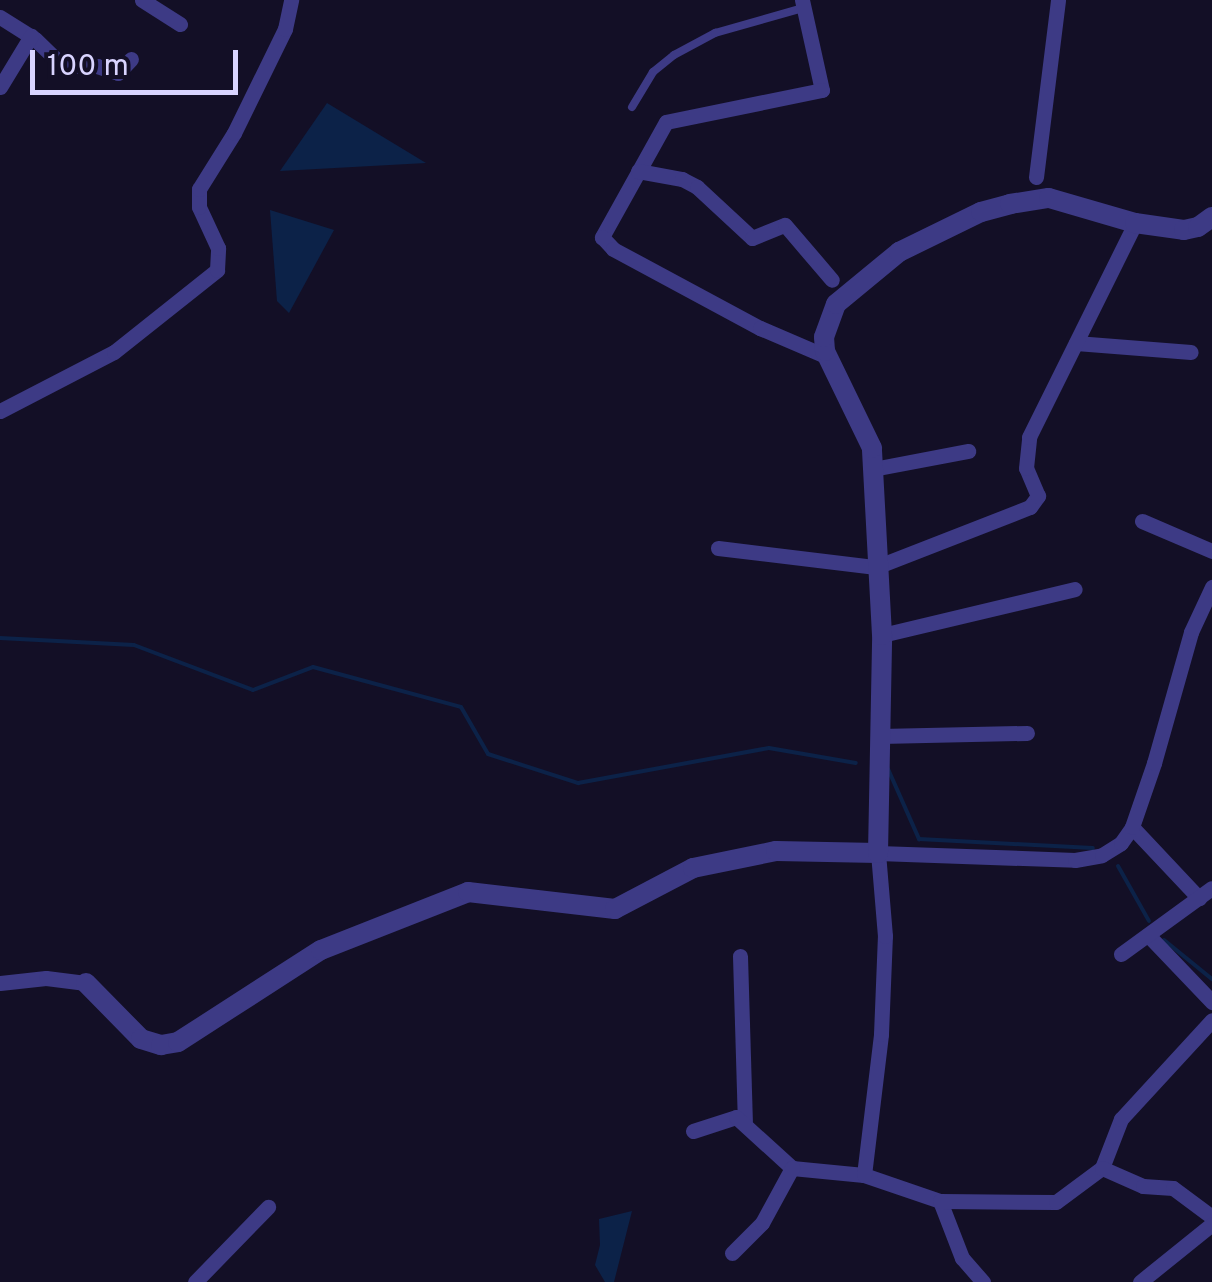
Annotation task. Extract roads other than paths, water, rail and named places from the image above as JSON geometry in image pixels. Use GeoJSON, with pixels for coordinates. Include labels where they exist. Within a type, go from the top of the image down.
{"type":"FeatureCollection","features":[{"type":"Feature","properties":{"kind":"street"},"geometry":{"type":"LineString","coordinates":[[142,0],[180,24]]}},
{"type":"Feature","properties":{"kind":"street"},"geometry":{"type":"LineString","coordinates":[[0,411],[114,352],[217,270],[218,248],[199,207],[199,189],[242,116],[284,30],[291,0]]}},
{"type":"Feature","properties":{"kind":"street"},"geometry":{"type":"LineString","coordinates":[[1036,177],[1058,0]]}},
{"type":"Feature","properties":{"kind":"street"},"geometry":{"type":"LineString","coordinates":[[803,4],[822,90],[666,122],[606,227],[604,242],[760,328],[828,357]]}},
{"type":"Feature","properties":{"kind":"street"},"geometry":{"type":"LineString","coordinates":[[0,17],[30,36],[63,66],[97,66],[118,73],[131,58]]}},
{"type":"Feature","properties":{"kind":"street"},"geometry":{"type":"LineString","coordinates":[[0,87],[30,36]]}},
{"type":"Feature","properties":{"kind":"street"},"geometry":{"type":"LineString","coordinates":[[638,171],[682,179],[696,187],[752,238],[785,225],[832,280]]}},
{"type":"Feature","properties":{"kind":"street"},"geometry":{"type":"LineString","coordinates":[[864,1175],[882,1003],[884,936],[878,854],[882,635],[872,448],[828,357],[824,337],[829,318],[845,295],[899,252],[981,212],[1050,198],[1135,223],[1184,230],[1198,227],[1212,217]]}},
{"type":"Feature","properties":{"kind":"street"},"geometry":{"type":"LineString","coordinates":[[718,548],[876,566],[1036,502],[1038,496],[1024,454],[1135,223]]}},
{"type":"Feature","properties":{"kind":"street"},"geometry":{"type":"LineString","coordinates":[[1076,343],[1192,352]]}},
{"type":"Feature","properties":{"kind":"street"},"geometry":{"type":"LineString","coordinates":[[873,469],[968,451]]}},
{"type":"Feature","properties":{"kind":"street"},"geometry":{"type":"LineString","coordinates":[[1142,521],[1212,550]]}},
{"type":"Feature","properties":{"kind":"street"},"geometry":{"type":"LineString","coordinates":[[0,983],[46,978],[86,983],[141,1039],[161,1046],[178,1042],[321,950],[468,892],[615,909],[692,868],[776,851],[1075,860],[1102,855],[1121,843],[1132,826],[1190,632],[1212,587]]}},
{"type":"Feature","properties":{"kind":"street"},"geometry":{"type":"LineString","coordinates":[[882,635],[1075,589]]}},
{"type":"Feature","properties":{"kind":"street"},"geometry":{"type":"LineString","coordinates":[[880,736],[1027,734]]}},
{"type":"Feature","properties":{"kind":"street"},"geometry":{"type":"LineString","coordinates":[[1122,954],[1206,893],[1132,826]]}},
{"type":"Feature","properties":{"kind":"street"},"geometry":{"type":"LineString","coordinates":[[1148,935],[1212,1002]]}},
{"type":"Feature","properties":{"kind":"street"},"geometry":{"type":"LineString","coordinates":[[740,956],[745,1121]]}},
{"type":"Feature","properties":{"kind":"street"},"geometry":{"type":"LineString","coordinates":[[692,1132],[722,1120],[745,1121],[792,1168],[864,1175],[940,1201],[1056,1202],[1102,1168],[1121,1118],[1212,1020]]}},
{"type":"Feature","properties":{"kind":"street"},"geometry":{"type":"LineString","coordinates":[[732,1253],[762,1222],[792,1168]]}},
{"type":"Feature","properties":{"kind":"street"},"geometry":{"type":"LineString","coordinates":[[1102,1168],[1143,1186],[1162,1191],[1172,1188],[1212,1220],[1140,1282]]}},
{"type":"Feature","properties":{"kind":"street"},"geometry":{"type":"LineString","coordinates":[[940,1201],[962,1258],[983,1282]]}},
{"type":"Feature","properties":{"kind":"street"},"geometry":{"type":"LineString","coordinates":[[194,1282],[268,1207]]}},
{"type":"Feature","properties":{"kind":"lane"},"geometry":{"type":"LineString","coordinates":[[632,107],[654,72],[674,55],[715,33],[803,4]]}},
{"type":"Feature","properties":{"kind":"water"},"geometry":{"type":"Polygon","coordinates":[[[327,103],[426,163],[280,171],[327,103]]]}},
{"type":"Feature","properties":{"kind":"water"},"geometry":{"type":"Polygon","coordinates":[[[270,210],[334,230],[289,313],[277,301],[270,210]]]}},
{"type":"Feature","properties":{"kind":"water"},"geometry":{"type":"Polygon","coordinates":[[[632,1211],[614,1282],[605,1282],[595,1265],[600,1245],[599,1219],[632,1211]]]}},
{"type":"Feature","properties":{"kind":"waterway"},"geometry":{"type":"LineString","coordinates":[[0,638],[134,645],[253,690],[313,667],[461,707],[488,754],[578,783],[769,748],[856,763]]}},
{"type":"Feature","properties":{"kind":"waterway"},"geometry":{"type":"LineString","coordinates":[[888,769],[919,839],[1093,848]]}},
{"type":"Feature","properties":{"kind":"waterway"},"geometry":{"type":"LineString","coordinates":[[1118,866],[1149,921]]}},
{"type":"Feature","properties":{"kind":"waterway"},"geometry":{"type":"LineString","coordinates":[[1164,940],[1212,979]]}}]}
